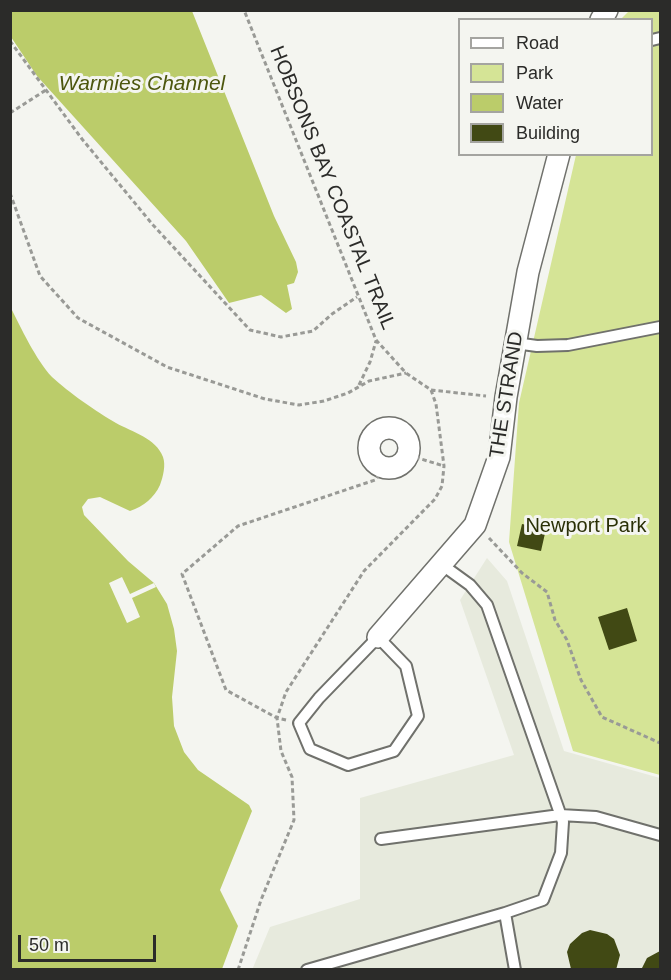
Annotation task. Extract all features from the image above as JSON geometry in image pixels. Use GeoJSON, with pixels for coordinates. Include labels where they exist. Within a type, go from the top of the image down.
{"type":"FeatureCollection","features":[{"type":"Feature","properties":{"kind":"street","name":"THE STRAND"},"geometry":{"type":"LineString","coordinates":[[378,637],[475,525],[499,457],[506,397],[528,272],[558,156]]}},
{"type":"Feature","properties":{"kind":"street"},"geometry":{"type":"LineString","coordinates":[[393,428],[405,435],[408,441],[408,455],[399,465],[385,468],[374,461],[369,450],[371,438],[380,429],[393,428]]}},
{"type":"Feature","properties":{"kind":"lane"},"geometry":{"type":"LineString","coordinates":[[515,343],[537,346],[568,345],[660,327]]}},
{"type":"Feature","properties":{"kind":"lane"},"geometry":{"type":"LineString","coordinates":[[307,969],[543,900],[561,854],[563,822],[487,605],[470,585],[441,564]]}},
{"type":"Feature","properties":{"kind":"lane"},"geometry":{"type":"LineString","coordinates":[[378,637],[406,666],[418,716],[394,751],[348,765],[310,749],[299,723],[319,698],[378,637]]}},
{"type":"Feature","properties":{"kind":"lane"},"geometry":{"type":"LineString","coordinates":[[381,839],[560,815],[596,817],[660,834]]}},
{"type":"Feature","properties":{"kind":"lane"},"geometry":{"type":"LineString","coordinates":[[504,913],[514,969]]}},
{"type":"Feature","properties":{"kind":"path","name":"HOBSONS BAY COASTAL TRAIL"},"geometry":{"type":"LineString","coordinates":[[244,10],[376,340],[406,373],[431,390]]}},
{"type":"Feature","properties":{"kind":"path"},"geometry":{"type":"LineString","coordinates":[[10,41],[82,139],[153,225],[250,330],[281,337],[313,331],[332,314],[358,297]]}},
{"type":"Feature","properties":{"kind":"path"},"geometry":{"type":"LineString","coordinates":[[10,113],[46,90]]}},
{"type":"Feature","properties":{"kind":"path"},"geometry":{"type":"LineString","coordinates":[[10,193],[39,276],[78,318],[168,367],[265,399],[299,405],[324,401],[369,381],[406,373]]}},
{"type":"Feature","properties":{"kind":"path"},"geometry":{"type":"LineString","coordinates":[[358,387],[370,362],[376,340]]}},
{"type":"Feature","properties":{"kind":"path"},"geometry":{"type":"LineString","coordinates":[[238,969],[261,900],[294,820],[292,777],[281,751],[277,718],[286,692],[364,571],[435,499],[442,486],[444,466],[436,404],[431,390],[506,397]]}},
{"type":"Feature","properties":{"kind":"path"},"geometry":{"type":"LineString","coordinates":[[408,455],[444,466]]}},
{"type":"Feature","properties":{"kind":"path"},"geometry":{"type":"LineString","coordinates":[[277,718],[226,690],[182,574],[238,526],[375,480],[385,468]]}},
{"type":"Feature","properties":{"kind":"path"},"geometry":{"type":"LineString","coordinates":[[475,525],[522,573],[547,592],[555,620],[567,640],[581,680],[602,717],[660,742]]}},
{"type":"Feature","properties":{"kind":"shaded area"},"geometry":{"type":"Polygon","coordinates":[[[487,558],[507,581],[564,751],[660,778],[660,969],[252,970],[270,927],[360,899],[360,798],[514,755],[460,600],[487,558]]]}},
{"type":"Feature","properties":{"kind":"green space","name":"Newport Park"},"geometry":{"type":"Polygon","coordinates":[[[629,11],[660,11],[660,775],[573,751],[509,542],[519,403],[576,156],[653,156],[653,18],[622,18],[629,11]]]}},
{"type":"Feature","properties":{"kind":"water","name":"Warmies Channel"},"geometry":{"type":"Polygon","coordinates":[[[10,11],[192,11],[274,216],[296,262],[298,272],[294,283],[287,285],[292,309],[286,313],[261,295],[229,303],[186,241],[37,76],[11,37],[10,11]]]}},
{"type":"Feature","properties":{"kind":"water"},"geometry":{"type":"Polygon","coordinates":[[[10,306],[35,353],[52,377],[100,413],[149,440],[160,450],[164,460],[160,485],[152,498],[140,507],[130,511],[100,497],[88,499],[82,507],[84,515],[128,561],[154,583],[167,604],[177,651],[172,697],[174,726],[184,752],[198,770],[249,805],[252,811],[220,890],[238,926],[222,969],[11,969],[10,306]]]}},
{"type":"Feature","properties":{"kind":"pier"},"geometry":{"type":"Polygon","coordinates":[[[122,577],[130,594],[154,583],[156,587],[132,598],[140,617],[127,623],[109,583],[122,577]]]}},
{"type":"Feature","properties":{"kind":"building"},"geometry":{"type":"Polygon","coordinates":[[[522,524],[546,529],[541,551],[517,546],[522,524]]]}},
{"type":"Feature","properties":{"kind":"building"},"geometry":{"type":"Polygon","coordinates":[[[627,608],[637,641],[609,650],[598,617],[627,608]]]}},
{"type":"Feature","properties":{"kind":"building"},"geometry":{"type":"Polygon","coordinates":[[[590,930],[607,934],[614,939],[620,955],[616,970],[571,969],[567,952],[570,944],[582,933],[590,930]]]}},
{"type":"Feature","properties":{"kind":"building"},"geometry":{"type":"Polygon","coordinates":[[[660,951],[660,970],[641,970],[647,958],[660,951]]]}}]}
